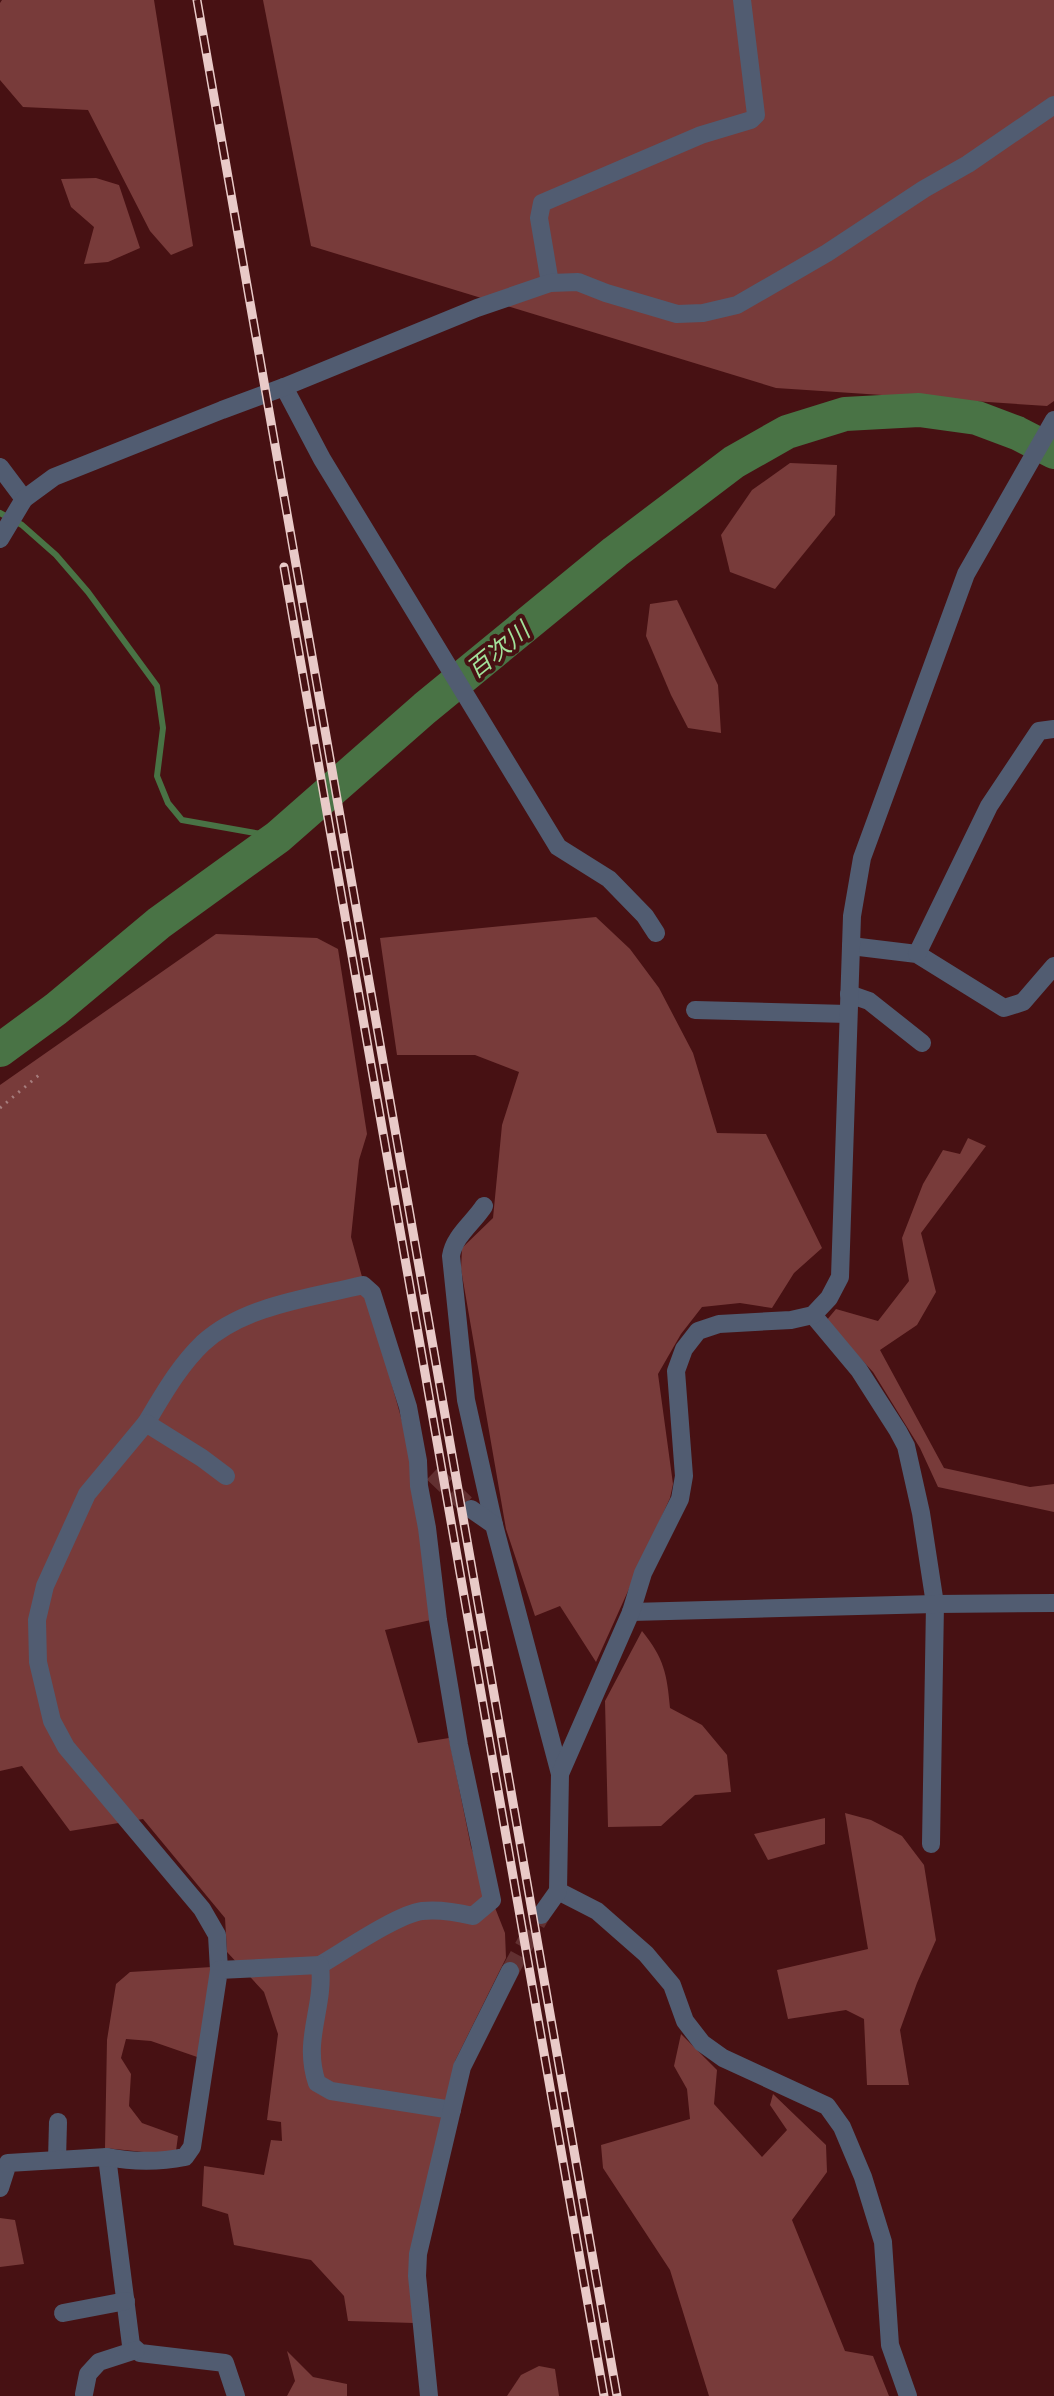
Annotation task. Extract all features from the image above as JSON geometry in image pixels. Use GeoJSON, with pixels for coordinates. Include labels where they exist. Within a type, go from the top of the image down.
{"type":"FeatureCollection","features":[{"type":"Feature","properties":{"kind":"street"},"geometry":{"type":"LineString","coordinates":[[550,283],[539,218],[542,203],[701,135],[751,120],[756,115],[742,0]]}},
{"type":"Feature","properties":{"kind":"street"},"geometry":{"type":"LineString","coordinates":[[12,520],[54,477],[477,308],[550,283],[578,282],[677,314],[703,313],[737,305],[827,253],[968,164],[1054,105]]}},
{"type":"Feature","properties":{"kind":"street"},"geometry":{"type":"LineString","coordinates":[[284,387],[322,459],[558,847],[609,879],[645,916],[656,933]]}},
{"type":"Feature","properties":{"kind":"street"},"geometry":{"type":"LineString","coordinates":[[560,1774],[631,1612],[643,1573],[680,1499],[684,1476],[676,1371],[684,1349],[698,1331],[719,1324],[791,1320],[813,1315],[829,1298],[840,1277],[852,916],[862,858],[966,574],[1052,425]]}},
{"type":"Feature","properties":{"kind":"street"},"geometry":{"type":"LineString","coordinates":[[0,467],[12,520]]}},
{"type":"Feature","properties":{"kind":"street"},"geometry":{"type":"LineString","coordinates":[[917,954],[989,806],[1039,731],[1054,729]]}},
{"type":"Feature","properties":{"kind":"street"},"geometry":{"type":"LineString","coordinates":[[851,946],[917,954],[1004,1008],[1023,1002],[1054,966]]}},
{"type":"Feature","properties":{"kind":"street"},"geometry":{"type":"LineString","coordinates":[[849,994],[869,1001],[922,1043]]}},
{"type":"Feature","properties":{"kind":"street"},"geometry":{"type":"LineString","coordinates":[[695,1010],[848,1014]]}},
{"type":"Feature","properties":{"kind":"street"},"geometry":{"type":"LineString","coordinates":[[484,1206],[452,1245],[451,1256],[466,1400],[494,1525],[560,1774],[558,1891],[541,1915]]}},
{"type":"Feature","properties":{"kind":"street"},"geometry":{"type":"LineString","coordinates":[[0,2188],[4,2157],[57,2160],[107,2157],[165,2161],[185,2157],[192,2147],[219,1970],[217,1935],[202,1909],[66,1747],[52,1721],[38,1662],[37,1620],[45,1586],[87,1494],[146,1423],[175,1375],[204,1342],[232,1324],[266,1309],[363,1285],[372,1293],[426,1467],[419,1486],[438,1620],[453,1714],[492,1900],[473,1916],[444,1910],[418,1911],[320,1965],[219,1970]]}},
{"type":"Feature","properties":{"kind":"street"},"geometry":{"type":"LineString","coordinates":[[813,1315],[859,1370],[898,1431],[906,1446],[921,1513],[935,1604],[931,1844]]}},
{"type":"Feature","properties":{"kind":"street"},"geometry":{"type":"LineString","coordinates":[[146,1423],[226,1476]]}},
{"type":"Feature","properties":{"kind":"street"},"geometry":{"type":"LineString","coordinates":[[471,1509],[494,1525]]}},
{"type":"Feature","properties":{"kind":"street"},"geometry":{"type":"LineString","coordinates":[[631,1612],[1054,1603]]}},
{"type":"Feature","properties":{"kind":"street"},"geometry":{"type":"LineString","coordinates":[[558,1891],[597,1911],[646,1954],[672,1985],[685,2021],[702,2043],[723,2058],[827,2106],[842,2127],[863,2177],[883,2242],[890,2345],[908,2396]]}},
{"type":"Feature","properties":{"kind":"street"},"geometry":{"type":"LineString","coordinates":[[320,1965],[322,1981],[310,2050],[317,2083],[331,2091],[452,2110]]}},
{"type":"Feature","properties":{"kind":"street"},"geometry":{"type":"LineString","coordinates":[[429,2396],[417,2276],[418,2254],[462,2067],[510,1971]]}},
{"type":"Feature","properties":{"kind":"street"},"geometry":{"type":"LineString","coordinates":[[57,2160],[58,2122]]}},
{"type":"Feature","properties":{"kind":"street"},"geometry":{"type":"LineString","coordinates":[[107,2157],[131,2345],[140,2353],[225,2363],[236,2396]]}},
{"type":"Feature","properties":{"kind":"street"},"geometry":{"type":"LineString","coordinates":[[63,2313],[126,2301]]}},
{"type":"Feature","properties":{"kind":"street"},"geometry":{"type":"LineString","coordinates":[[84,2394],[88,2374],[99,2362],[136,2350]]}},
{"type":"Feature","properties":{"kind":"path"},"geometry":{"type":"LineString","coordinates":[[0,1108],[39,1075]]}},
{"type":"Feature","properties":{"kind":"shaded area"},"geometry":{"type":"Polygon","coordinates":[[[2,0],[154,0],[193,246],[171,255],[150,231],[88,110],[23,107],[0,80],[2,0]]]}},
{"type":"Feature","properties":{"kind":"shaded area"},"geometry":{"type":"Polygon","coordinates":[[[263,0],[1054,0],[1054,401],[1047,406],[776,388],[311,246],[263,0]]]}},
{"type":"Feature","properties":{"kind":"shaded area"},"geometry":{"type":"Polygon","coordinates":[[[96,178],[119,185],[140,248],[108,262],[84,264],[94,227],[71,207],[61,179],[96,178]]]}},
{"type":"Feature","properties":{"kind":"shaded area"},"geometry":{"type":"Polygon","coordinates":[[[790,463],[837,465],[835,515],[775,589],[730,572],[721,535],[752,490],[790,463]]]}},
{"type":"Feature","properties":{"kind":"shaded area"},"geometry":{"type":"Polygon","coordinates":[[[677,600],[718,685],[721,733],[688,728],[646,636],[650,604],[677,600]]]}},
{"type":"Feature","properties":{"kind":"shaded area"},"geometry":{"type":"Polygon","coordinates":[[[596,917],[630,949],[659,988],[693,1053],[717,1133],[766,1134],[822,1248],[794,1273],[772,1308],[740,1303],[702,1307],[681,1334],[658,1374],[673,1484],[670,1498],[596,1662],[560,1606],[535,1616],[506,1529],[461,1269],[462,1248],[493,1218],[502,1125],[519,1072],[475,1055],[397,1055],[380,938],[596,917]]]}},
{"type":"Feature","properties":{"kind":"shaded area"},"geometry":{"type":"Polygon","coordinates":[[[216,934],[317,938],[338,949],[367,1134],[359,1160],[351,1237],[410,1450],[431,1620],[385,1630],[418,1743],[449,1738],[471,1847],[505,1933],[506,1958],[455,2061],[414,2323],[348,2321],[344,2296],[311,2260],[234,2245],[228,2214],[202,2206],[204,2166],[264,2175],[271,2140],[282,2141],[281,2122],[267,2120],[278,2034],[264,1992],[227,1952],[225,1918],[143,1819],[70,1831],[22,1766],[0,1771],[0,1085],[216,934]]]}},
{"type":"Feature","properties":{"kind":"shaded area"},"geometry":{"type":"Polygon","coordinates":[[[968,1138],[986,1146],[921,1233],[936,1292],[917,1325],[880,1350],[944,1468],[1030,1487],[1054,1484],[1054,1512],[938,1487],[920,1448],[873,1372],[826,1321],[836,1309],[878,1321],[909,1281],[902,1238],[923,1184],[943,1150],[960,1154],[968,1138]]]}},
{"type":"Feature","properties":{"kind":"shaded area"},"geometry":{"type":"Polygon","coordinates":[[[642,1631],[663,1667],[670,1708],[702,1725],[727,1755],[731,1792],[695,1795],[661,1826],[608,1827],[605,1701],[642,1631]]]}},
{"type":"Feature","properties":{"kind":"shaded area"},"geometry":{"type":"Polygon","coordinates":[[[845,1813],[871,1820],[902,1836],[924,1865],[936,1940],[900,2030],[909,2085],[867,2085],[864,2019],[846,2010],[788,2019],[777,1970],[868,1949],[845,1813]]]}},
{"type":"Feature","properties":{"kind":"shaded area"},"geometry":{"type":"Polygon","coordinates":[[[825,1818],[825,1844],[768,1860],[754,1834],[825,1818]]]}},
{"type":"Feature","properties":{"kind":"shaded area"},"geometry":{"type":"Polygon","coordinates":[[[212,1967],[200,2058],[151,2041],[126,2039],[121,2058],[131,2074],[129,2106],[142,2123],[178,2136],[176,2151],[153,2153],[105,2148],[107,2040],[116,1984],[130,1972],[212,1967]]]}},
{"type":"Feature","properties":{"kind":"shaded area"},"geometry":{"type":"Polygon","coordinates":[[[681,2034],[717,2070],[714,2104],[762,2157],[787,2130],[770,2105],[773,2094],[826,2145],[827,2172],[792,2220],[845,2351],[873,2356],[889,2396],[709,2396],[670,2270],[603,2168],[601,2145],[690,2119],[687,2089],[674,2066],[681,2034]]]}},
{"type":"Feature","properties":{"kind":"shaded area"},"geometry":{"type":"Polygon","coordinates":[[[0,2218],[15,2220],[24,2264],[0,2267],[0,2218]]]}},
{"type":"Feature","properties":{"kind":"shaded area"},"geometry":{"type":"Polygon","coordinates":[[[287,2351],[313,2377],[347,2384],[347,2396],[287,2396],[295,2381],[287,2351]]]}},
{"type":"Feature","properties":{"kind":"shaded area"},"geometry":{"type":"Polygon","coordinates":[[[539,2366],[555,2369],[559,2396],[507,2396],[521,2375],[539,2366]]]}},
{"type":"Feature","properties":{"kind":"waterway","name":"百次川"},"geometry":{"type":"LineString","coordinates":[[0,1050],[56,1009],[159,923],[278,837],[425,708],[615,552],[734,462],[787,432],[845,414],[919,410],[977,418],[1017,433],[1054,452]]}},
{"type":"Feature","properties":{"kind":"waterway"},"geometry":{"type":"LineString","coordinates":[[0,513],[22,525],[56,555],[88,592],[157,686],[163,728],[157,776],[168,803],[182,820],[278,837]]}},
{"type":"Feature","properties":{"kind":"tunnel"},"geometry":{"type":"LineString","coordinates":[[433,1473],[471,1509]]}},
{"type":"Feature","properties":{"kind":"tunnel"},"geometry":{"type":"LineString","coordinates":[[510,1971],[541,1915]]}},
{"type":"Feature","properties":{"kind":"railway"},"geometry":{"type":"LineString","coordinates":[[197,0],[617,2396]]}},
{"type":"Feature","properties":{"kind":"railway"},"geometry":{"type":"LineString","coordinates":[[284,567],[604,2396]]}}]}
